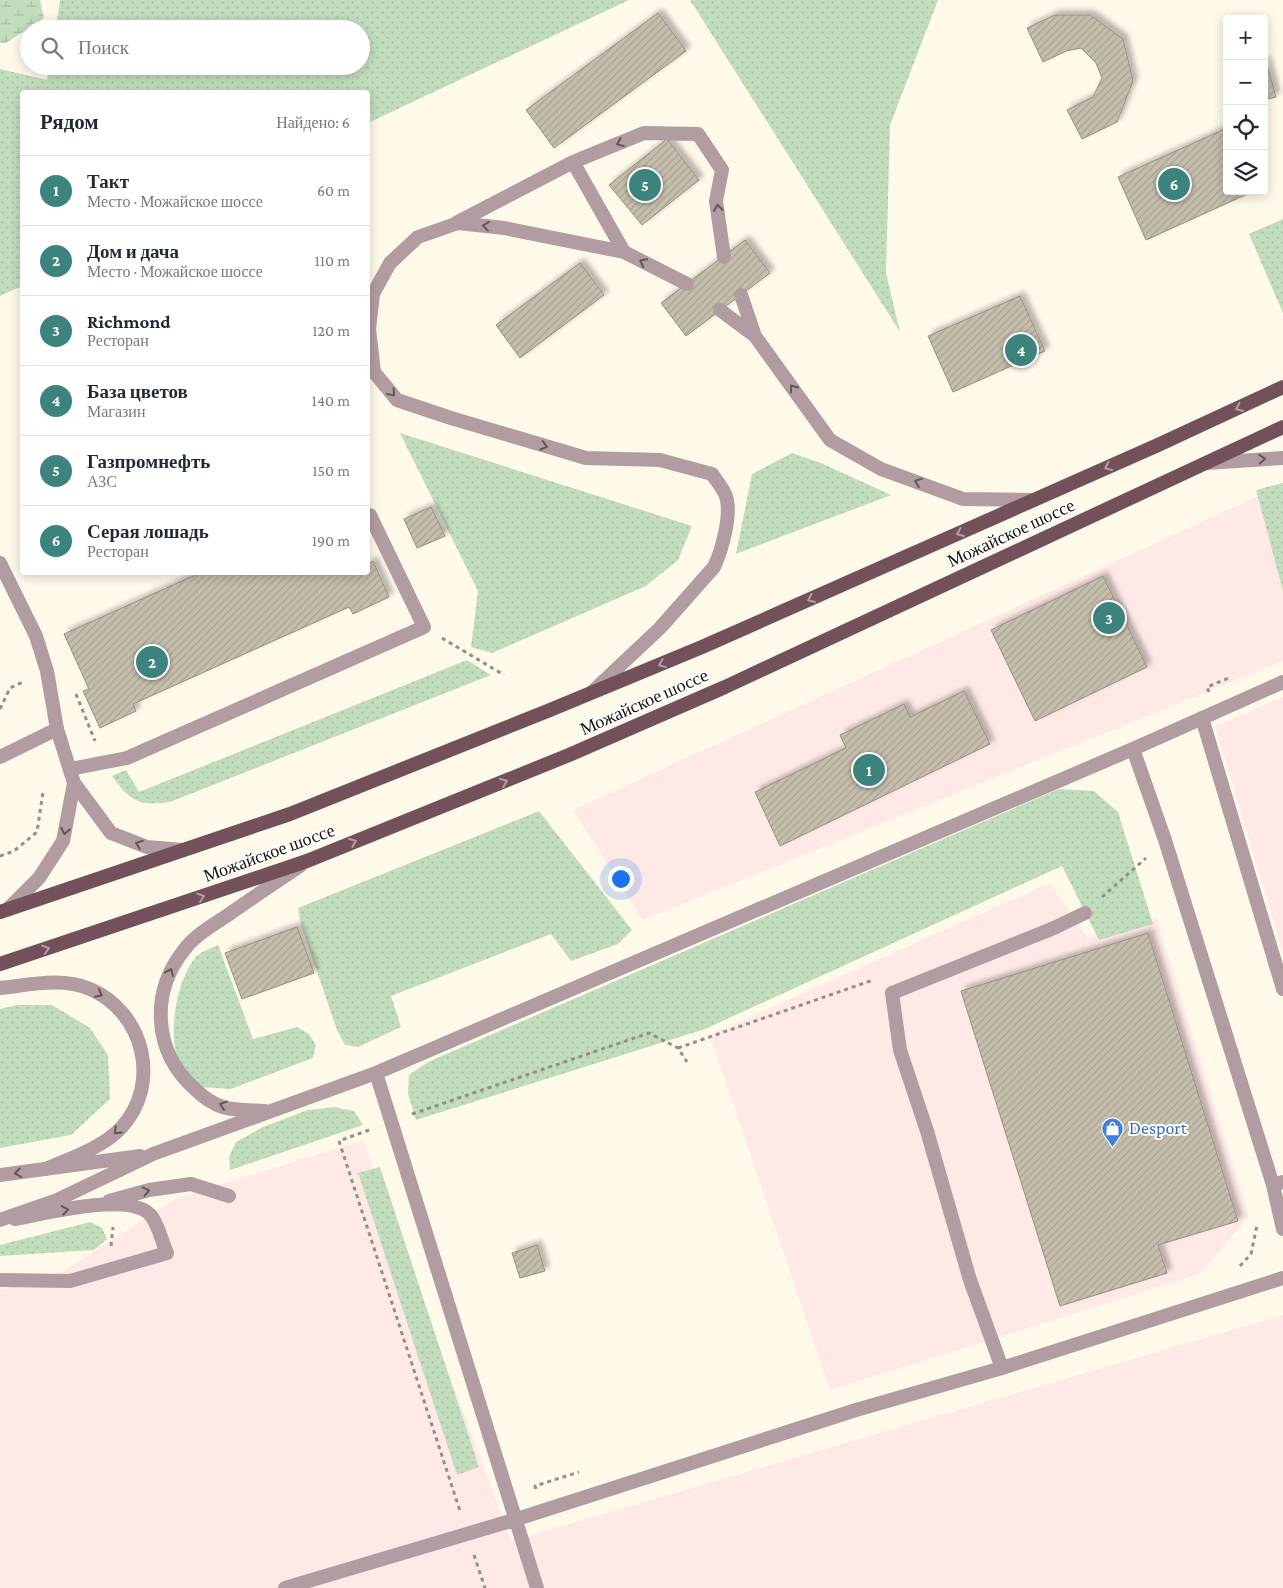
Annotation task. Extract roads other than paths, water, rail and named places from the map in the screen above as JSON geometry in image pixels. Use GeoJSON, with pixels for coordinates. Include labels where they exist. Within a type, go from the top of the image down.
{"type":"FeatureCollection","features":[{"type":"Feature","properties":{"kind":"main road","name":"Можайское шоссе"},"geometry":{"type":"LineString","coordinates":[[3,911],[290,814],[592,693],[711,644],[1283,387]]}},
{"type":"Feature","properties":{"kind":"main road","name":"Можайское шоссе"},"geometry":{"type":"LineString","coordinates":[[0,964],[307,861],[569,756],[725,687],[1283,427]]}},
{"type":"Feature","properties":{"kind":"street"},"geometry":{"type":"LineString","coordinates":[[453,225],[574,162],[644,133],[698,134],[722,170],[716,201],[724,256]]}},
{"type":"Feature","properties":{"kind":"street"},"geometry":{"type":"LineString","coordinates":[[574,162],[624,252]]}},
{"type":"Feature","properties":{"kind":"street"},"geometry":{"type":"LineString","coordinates":[[370,320],[373,294],[390,263],[418,237],[458,223],[504,228],[624,252],[687,284]]}},
{"type":"Feature","properties":{"kind":"street"},"geometry":{"type":"LineString","coordinates":[[741,295],[755,336],[830,440],[881,470],[963,499],[1034,500]]}},
{"type":"Feature","properties":{"kind":"street"},"geometry":{"type":"LineString","coordinates":[[720,310],[755,336]]}},
{"type":"Feature","properties":{"kind":"street"},"geometry":{"type":"LineString","coordinates":[[370,338],[374,372],[397,400],[586,458],[660,460],[712,474],[726,494],[727,516],[720,554],[714,566],[660,628],[592,693]]}},
{"type":"Feature","properties":{"kind":"street"},"geometry":{"type":"LineString","coordinates":[[1207,463],[1283,458]]}},
{"type":"Feature","properties":{"kind":"street"},"geometry":{"type":"LineString","coordinates":[[70,769],[127,758],[424,627],[370,515]]}},
{"type":"Feature","properties":{"kind":"street"},"geometry":{"type":"LineString","coordinates":[[0,563],[36,636],[46,671],[57,729],[74,783],[111,833],[147,847],[187,850]]}},
{"type":"Feature","properties":{"kind":"street"},"geometry":{"type":"LineString","coordinates":[[0,1221],[56,1200],[153,1154],[376,1073],[1202,718],[1282,686]]}},
{"type":"Feature","properties":{"kind":"street"},"geometry":{"type":"LineString","coordinates":[[1202,718],[1283,989]]}},
{"type":"Feature","properties":{"kind":"street"},"geometry":{"type":"LineString","coordinates":[[0,757],[57,729]]}},
{"type":"Feature","properties":{"kind":"street"},"geometry":{"type":"LineString","coordinates":[[1133,749],[1165,840],[1278,1184],[1283,1230]]}},
{"type":"Feature","properties":{"kind":"street"},"geometry":{"type":"LineString","coordinates":[[3,911],[38,878],[63,841],[74,783]]}},
{"type":"Feature","properties":{"kind":"street"},"geometry":{"type":"LineString","coordinates":[[271,1111],[223,1107],[202,1096],[184,1080],[170,1060],[162,1035],[159,1014],[162,990],[171,968],[185,948],[203,932],[307,861]]}},
{"type":"Feature","properties":{"kind":"street"},"geometry":{"type":"LineString","coordinates":[[1002,1368],[970,1280],[927,1131],[900,1050],[892,993],[1054,928],[1085,912]]}},
{"type":"Feature","properties":{"kind":"street"},"geometry":{"type":"LineString","coordinates":[[0,988],[48,983],[69,984],[89,988],[107,998],[123,1012],[135,1030],[142,1049],[144,1070],[142,1090],[134,1110],[122,1127],[106,1141],[46,1169]]}},
{"type":"Feature","properties":{"kind":"street"},"geometry":{"type":"LineString","coordinates":[[376,1073],[537,1588]]}},
{"type":"Feature","properties":{"kind":"street"},"geometry":{"type":"LineString","coordinates":[[0,1175],[153,1154]]}},
{"type":"Feature","properties":{"kind":"street"},"geometry":{"type":"LineString","coordinates":[[0,1221],[99,1204],[150,1190],[191,1184],[229,1196]]}},
{"type":"Feature","properties":{"kind":"street"},"geometry":{"type":"LineString","coordinates":[[0,1280],[70,1281],[167,1253],[152,1216],[137,1207],[99,1204]]}},
{"type":"Feature","properties":{"kind":"street"},"geometry":{"type":"LineString","coordinates":[[285,1588],[468,1535],[856,1410],[1002,1368],[1283,1278]]}},
{"type":"Feature","properties":{"kind":"place","name":"Серая лошадь"},"geometry":{"type":"Point","coordinates":[1174,184]}},
{"type":"Feature","properties":{"kind":"place","name":"Газпромнефть"},"geometry":{"type":"Point","coordinates":[645,185]}},
{"type":"Feature","properties":{"kind":"place","name":"База цветов"},"geometry":{"type":"Point","coordinates":[1021,350]}},
{"type":"Feature","properties":{"kind":"place","name":"Richmond"},"geometry":{"type":"Point","coordinates":[1109,618]}},
{"type":"Feature","properties":{"kind":"place","name":"Дом и дача"},"geometry":{"type":"Point","coordinates":[152,662]}},
{"type":"Feature","properties":{"kind":"place","name":"Такт"},"geometry":{"type":"Point","coordinates":[869,770]}},
{"type":"Feature","properties":{"kind":"place","name":"Desport"},"geometry":{"type":"Point","coordinates":[1113,1147]}}]}
